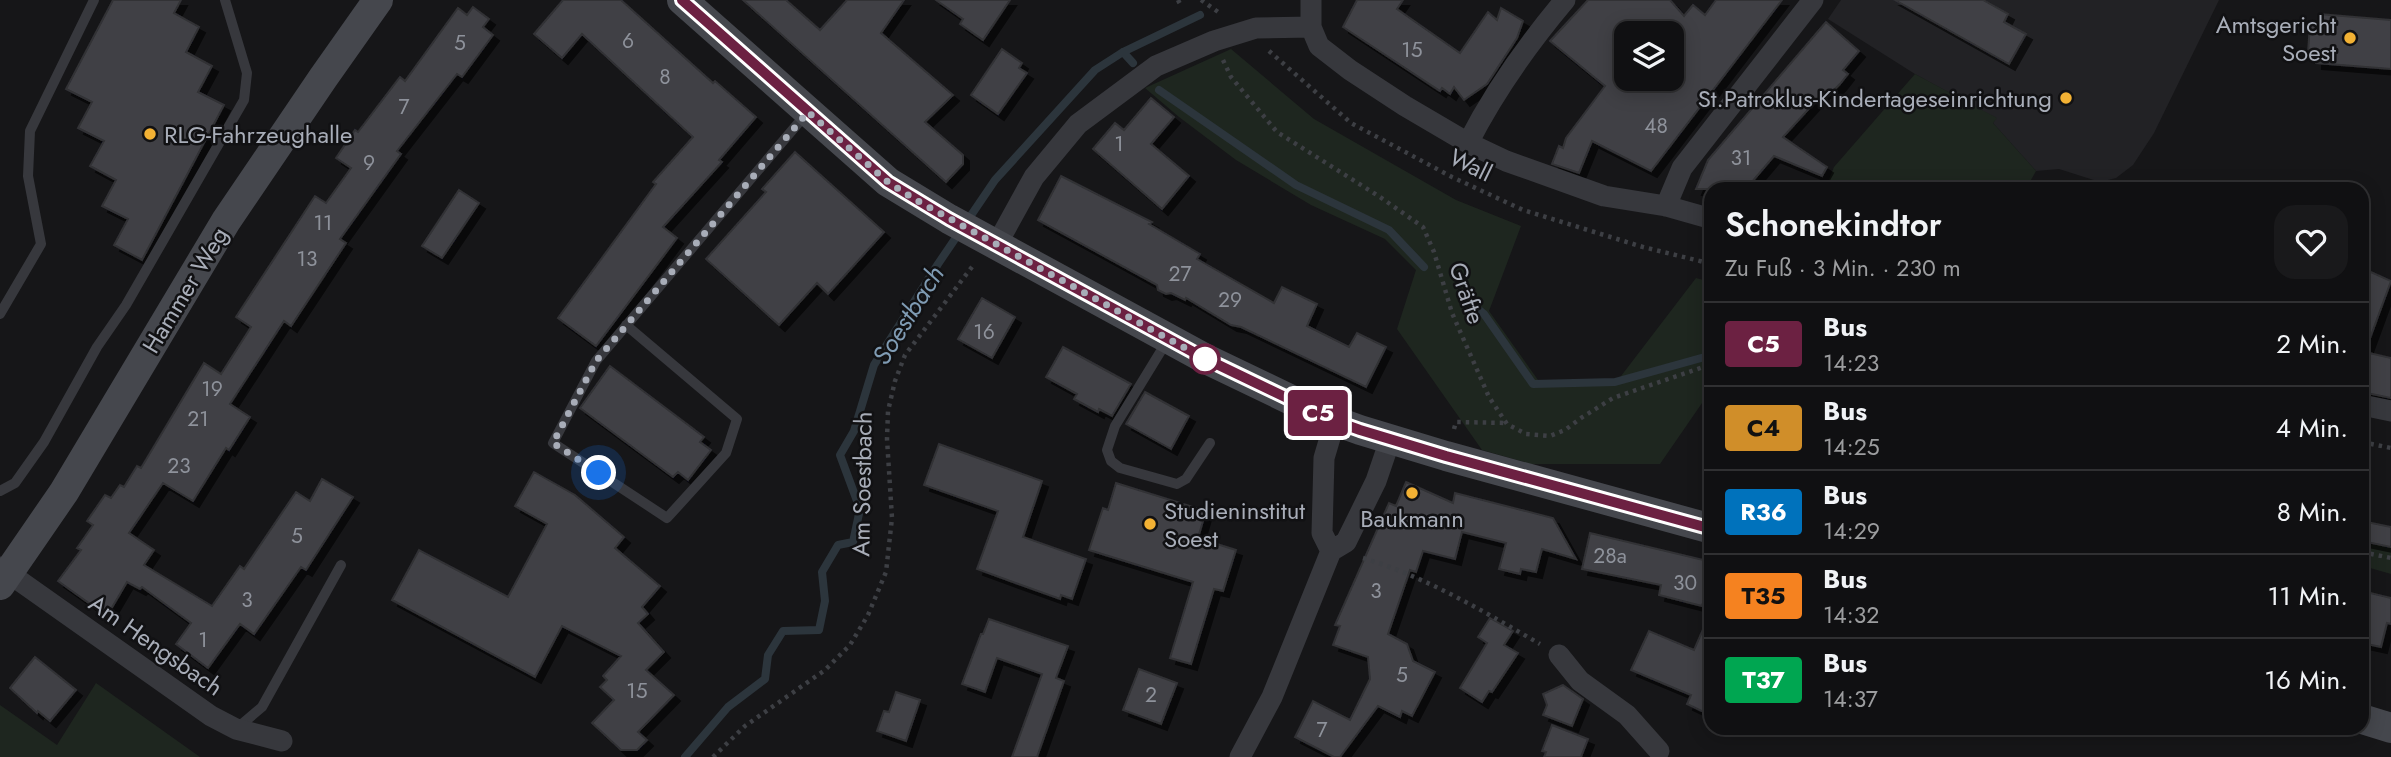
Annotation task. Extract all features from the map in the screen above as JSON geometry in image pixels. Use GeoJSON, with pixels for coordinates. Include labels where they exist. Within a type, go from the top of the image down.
{"type":"FeatureCollection","features":[{"type":"Feature","properties":{"kind":"street","name":"Hammer Weg"},"geometry":{"type":"LineString","coordinates":[[3,575],[64,492],[226,221],[378,0]]}},
{"type":"Feature","properties":{"kind":"street"},"geometry":{"type":"LineString","coordinates":[[682,0],[888,182],[949,219],[1204,358],[1335,421],[1391,440],[1704,527]]}},
{"type":"Feature","properties":{"kind":"street"},"geometry":{"type":"LineString","coordinates":[[1311,0],[1311,27],[1319,46],[1350,69],[1468,143],[1506,161],[1604,196],[1666,206],[1704,217]]}},
{"type":"Feature","properties":{"kind":"street"},"geometry":{"type":"LineString","coordinates":[[1468,143],[1485,109],[1542,27],[1565,0]]}},
{"type":"Feature","properties":{"kind":"street"},"geometry":{"type":"LineString","coordinates":[[1666,206],[1682,167],[1813,0]]}},
{"type":"Feature","properties":{"kind":"street"},"geometry":{"type":"LineString","coordinates":[[991,241],[1034,177],[1078,124],[1156,66],[1214,41],[1256,27],[1311,27]]}},
{"type":"Feature","properties":{"kind":"street"},"geometry":{"type":"LineString","coordinates":[[2369,406],[2391,411]]}},
{"type":"Feature","properties":{"kind":"street"},"geometry":{"type":"LineString","coordinates":[[1331,551],[1322,533],[1324,458],[1335,421]]}},
{"type":"Feature","properties":{"kind":"street"},"geometry":{"type":"LineString","coordinates":[[1240,757],[1272,696],[1331,551],[1346,542],[1376,481],[1391,440]]}},
{"type":"Feature","properties":{"kind":"street","name":"Am Hengsbach"},"geometry":{"type":"LineString","coordinates":[[3,575],[211,716],[236,729],[282,741]]}},
{"type":"Feature","properties":{"kind":"street"},"geometry":{"type":"LineString","coordinates":[[1559,655],[1580,681],[1627,715],[1661,755]]}},
{"type":"Feature","properties":{"kind":"street"},"geometry":{"type":"LineString","coordinates":[[2369,721],[2391,728]]}},
{"type":"Feature","properties":{"kind":"lane"},"geometry":{"type":"LineString","coordinates":[[0,314],[41,244],[28,176],[30,131],[94,0]]}},
{"type":"Feature","properties":{"kind":"lane"},"geometry":{"type":"LineString","coordinates":[[0,491],[15,483],[44,442],[97,347],[132,294],[244,100],[247,73],[225,0]]}},
{"type":"Feature","properties":{"kind":"lane"},"geometry":{"type":"LineString","coordinates":[[626,326],[737,419],[726,453],[667,518],[553,443],[596,361],[808,112]]}},
{"type":"Feature","properties":{"kind":"lane"},"geometry":{"type":"LineString","coordinates":[[1168,338],[1115,426],[1107,450],[1111,461],[1121,468],[1177,484],[1185,479],[1210,443]]}},
{"type":"Feature","properties":{"kind":"lane"},"geometry":{"type":"LineString","coordinates":[[236,729],[262,706],[341,565]]}},
{"type":"Feature","properties":{"kind":"path"},"geometry":{"type":"LineString","coordinates":[[1178,0],[1181,6]]}},
{"type":"Feature","properties":{"kind":"path","name":"Wall"},"geometry":{"type":"LineString","coordinates":[[1256,27],[1268,51],[1351,123],[1452,177],[1523,210],[1643,247],[1704,262]]}},
{"type":"Feature","properties":{"kind":"path","name":"Gräfte"},"geometry":{"type":"LineString","coordinates":[[1214,41],[1231,77],[1277,132],[1423,227],[1434,252],[1452,313],[1489,397],[1507,424]]}},
{"type":"Feature","properties":{"kind":"path","name":"Am Soestbach"},"geometry":{"type":"LineString","coordinates":[[713,757],[745,726],[825,670],[850,645],[869,615],[886,572],[892,517],[888,411],[895,381],[905,355],[991,241]]}},
{"type":"Feature","properties":{"kind":"path"},"geometry":{"type":"LineString","coordinates":[[1446,456],[1456,422],[1507,424],[1527,434],[1550,436],[1565,430],[1613,398],[1704,368]]}},
{"type":"Feature","properties":{"kind":"path"},"geometry":{"type":"LineString","coordinates":[[2369,443],[2391,448]]}},
{"type":"Feature","properties":{"kind":"path"},"geometry":{"type":"LineString","coordinates":[[1331,551],[1364,558],[1406,572],[1467,602],[1559,655]]}},
{"type":"Feature","properties":{"kind":"path"},"geometry":{"type":"LineString","coordinates":[[2369,553],[2391,558]]}},
{"type":"Feature","properties":{"kind":"shaded area","name":"St.Patroklus-Kindertageseinrichtung"},"geometry":{"type":"Polygon","coordinates":[[[1841,0],[2219,0],[2154,133],[2133,165],[2116,178],[2100,182],[2059,169],[2036,171],[1993,123],[1996,118],[1915,74],[1828,19],[1841,0]]]}},
{"type":"Feature","properties":{"kind":"shaded area"},"geometry":{"type":"Polygon","coordinates":[[[1231,49],[1314,119],[1456,200],[1521,226],[1489,311],[1538,380],[1618,380],[1696,278],[1704,280],[1704,400],[1660,464],[1531,464],[1482,450],[1397,329],[1416,270],[1385,239],[1311,205],[1236,160],[1145,88],[1231,49]]]}},
{"type":"Feature","properties":{"kind":"shaded area"},"geometry":{"type":"Polygon","coordinates":[[[1915,74],[1997,118],[1993,123],[2036,171],[2030,182],[1828,182],[1834,167],[1915,74]]]}},
{"type":"Feature","properties":{"kind":"shaded area"},"geometry":{"type":"Polygon","coordinates":[[[2369,544],[2391,546],[2391,574],[2369,568],[2369,544]]]}},
{"type":"Feature","properties":{"kind":"shaded area"},"geometry":{"type":"Polygon","coordinates":[[[96,683],[200,757],[0,757],[0,705],[57,745],[96,683]]]}},
{"type":"Feature","properties":{"kind":"building","name":"RLG-Fahrzeughalle"},"geometry":{"type":"Polygon","coordinates":[[[113,0],[181,0],[174,13],[199,27],[186,52],[212,66],[198,92],[224,105],[142,260],[114,245],[128,219],[102,206],[116,180],[90,166],[104,141],[78,128],[92,102],[66,89],[113,0]]]}},
{"type":"Feature","properties":{"kind":"building"},"geometry":{"type":"Polygon","coordinates":[[[563,0],[621,0],[713,83],[715,81],[756,117],[719,160],[722,162],[663,227],[677,238],[596,346],[558,318],[656,184],[653,182],[693,137],[582,34],[562,58],[534,34],[563,0]]]}},
{"type":"Feature","properties":{"kind":"building"},"geometry":{"type":"Polygon","coordinates":[[[743,0],[786,0],[820,30],[847,0],[904,0],[881,33],[953,95],[925,122],[963,155],[963,164],[946,182],[743,0]]]}},
{"type":"Feature","properties":{"kind":"building"},"geometry":{"type":"Polygon","coordinates":[[[936,0],[1010,0],[983,40],[960,24],[963,19],[936,0]]]}},
{"type":"Feature","properties":{"kind":"building"},"geometry":{"type":"Polygon","coordinates":[[[1357,0],[1403,0],[1397,9],[1460,53],[1488,12],[1497,20],[1501,8],[1523,21],[1517,38],[1487,84],[1464,100],[1454,87],[1450,94],[1442,88],[1440,91],[1343,27],[1357,0]]]}},
{"type":"Feature","properties":{"kind":"building"},"geometry":{"type":"Polygon","coordinates":[[[1588,0],[1670,0],[1684,16],[1693,5],[1705,15],[1716,0],[1782,0],[1651,171],[1592,141],[1579,173],[1552,164],[1559,146],[1563,148],[1566,138],[1605,86],[1550,41],[1588,0]]]}},
{"type":"Feature","properties":{"kind":"building"},"geometry":{"type":"Polygon","coordinates":[[[1895,0],[1983,0],[2008,14],[2004,22],[2026,34],[2009,64],[1895,0]]]}},
{"type":"Feature","properties":{"kind":"building"},"geometry":{"type":"Polygon","coordinates":[[[473,7],[489,19],[483,27],[493,35],[462,77],[457,74],[397,151],[401,154],[340,239],[346,243],[291,326],[284,321],[230,404],[250,417],[229,450],[226,448],[193,501],[163,483],[129,533],[154,550],[144,565],[212,606],[240,566],[244,569],[296,492],[310,501],[322,479],[353,497],[306,570],[301,567],[254,634],[240,624],[208,668],[176,644],[191,623],[142,587],[140,589],[127,582],[107,616],[58,581],[81,550],[77,548],[93,525],[87,521],[105,495],[111,498],[120,485],[124,487],[137,466],[141,468],[204,363],[221,374],[251,327],[236,317],[315,196],[326,203],[351,168],[336,158],[355,130],[358,132],[400,77],[405,81],[458,8],[467,15],[473,7]]]}},
{"type":"Feature","properties":{"kind":"building","name":"Amtsgericht Soest"},"geometry":{"type":"Polygon","coordinates":[[[2319,14],[2391,20],[2391,69],[2316,63],[2316,54],[2308,53],[2310,23],[2319,24],[2319,14]]]}},
{"type":"Feature","properties":{"kind":"building"},"geometry":{"type":"Polygon","coordinates":[[[1826,22],[1859,51],[1843,70],[1848,74],[1840,84],[1829,95],[1825,91],[1783,137],[1827,167],[1822,176],[1774,156],[1752,182],[1704,182],[1704,189],[1696,189],[1708,160],[1826,22]]]}},
{"type":"Feature","properties":{"kind":"building"},"geometry":{"type":"Polygon","coordinates":[[[1002,49],[1022,63],[1019,68],[1027,73],[998,114],[971,95],[1002,49]]]}},
{"type":"Feature","properties":{"kind":"building"},"geometry":{"type":"Polygon","coordinates":[[[1151,98],[1174,117],[1151,144],[1189,176],[1162,209],[1093,149],[1115,123],[1124,130],[1151,98]]]}},
{"type":"Feature","properties":{"kind":"building"},"geometry":{"type":"Polygon","coordinates":[[[795,152],[884,232],[828,294],[817,283],[779,325],[706,259],[766,192],[762,189],[795,152]]]}},
{"type":"Feature","properties":{"kind":"building"},"geometry":{"type":"Polygon","coordinates":[[[1061,176],[1152,222],[1149,224],[1200,254],[1197,259],[1274,303],[1282,287],[1317,304],[1307,326],[1349,347],[1357,333],[1386,347],[1366,387],[1241,327],[1231,325],[1186,298],[1185,300],[1158,290],[1157,285],[1038,220],[1061,176]]]}},
{"type":"Feature","properties":{"kind":"building"},"geometry":{"type":"Polygon","coordinates":[[[459,190],[479,203],[442,258],[422,246],[459,190]]]}},
{"type":"Feature","properties":{"kind":"building"},"geometry":{"type":"Polygon","coordinates":[[[2369,271],[2391,281],[2369,341],[2369,271]]]}},
{"type":"Feature","properties":{"kind":"building"},"geometry":{"type":"Polygon","coordinates":[[[982,298],[1015,317],[992,358],[958,339],[982,298]]]}},
{"type":"Feature","properties":{"kind":"building"},"geometry":{"type":"Polygon","coordinates":[[[1063,347],[1131,384],[1112,416],[1074,399],[1077,394],[1046,377],[1063,347]]]}},
{"type":"Feature","properties":{"kind":"building"},"geometry":{"type":"Polygon","coordinates":[[[2369,353],[2391,358],[2391,398],[2369,393],[2369,353]]]}},
{"type":"Feature","properties":{"kind":"building"},"geometry":{"type":"Polygon","coordinates":[[[610,366],[704,437],[700,442],[711,450],[688,480],[678,472],[673,477],[580,408],[610,366]]]}},
{"type":"Feature","properties":{"kind":"building"},"geometry":{"type":"Polygon","coordinates":[[[1145,392],[1189,416],[1171,449],[1126,424],[1145,392]]]}},
{"type":"Feature","properties":{"kind":"building"},"geometry":{"type":"Polygon","coordinates":[[[939,444],[1042,481],[1023,537],[1086,559],[1072,599],[1061,595],[1060,599],[977,569],[998,511],[924,485],[939,444]]]}},
{"type":"Feature","properties":{"kind":"building"},"geometry":{"type":"Polygon","coordinates":[[[534,472],[575,495],[624,537],[615,548],[660,586],[642,607],[648,614],[638,623],[664,652],[646,670],[674,695],[638,732],[647,740],[637,750],[621,750],[592,723],[614,700],[600,687],[607,680],[603,676],[621,656],[562,626],[535,677],[392,600],[419,550],[508,597],[547,524],[515,506],[534,472]]]}},
{"type":"Feature","properties":{"kind":"building"},"geometry":{"type":"Polygon","coordinates":[[[1406,482],[1453,503],[1455,493],[1553,518],[1576,559],[1542,549],[1536,572],[1521,569],[1520,574],[1499,569],[1506,543],[1462,532],[1455,559],[1423,551],[1416,572],[1410,570],[1388,634],[1407,644],[1413,661],[1435,672],[1412,716],[1402,711],[1400,717],[1378,706],[1340,757],[1334,757],[1295,737],[1313,701],[1350,720],[1370,679],[1368,657],[1333,645],[1340,626],[1335,625],[1389,503],[1396,506],[1406,482]]]}},
{"type":"Feature","properties":{"kind":"building","name":"Studieninstitut Soest"},"geometry":{"type":"Polygon","coordinates":[[[1116,483],[1206,511],[1198,538],[1236,550],[1223,591],[1214,589],[1191,664],[1170,658],[1193,582],[1089,550],[1103,508],[1108,510],[1116,483]]]}},
{"type":"Feature","properties":{"kind":"building"},"geometry":{"type":"Polygon","coordinates":[[[2369,522],[2391,527],[2391,547],[2369,542],[2369,522]]]}},
{"type":"Feature","properties":{"kind":"building"},"geometry":{"type":"Polygon","coordinates":[[[1590,533],[1704,560],[1704,599],[1702,606],[1659,595],[1661,585],[1582,569],[1590,533]]]}},
{"type":"Feature","properties":{"kind":"building"},"geometry":{"type":"Polygon","coordinates":[[[2369,593],[2391,598],[2391,624],[2387,623],[2381,647],[2369,644],[2369,593]]]}},
{"type":"Feature","properties":{"kind":"building"},"geometry":{"type":"Polygon","coordinates":[[[1490,618],[1513,631],[1504,645],[1518,653],[1492,692],[1489,691],[1482,702],[1460,688],[1487,643],[1478,637],[1490,618]]]}},
{"type":"Feature","properties":{"kind":"building"},"geometry":{"type":"Polygon","coordinates":[[[989,619],[1068,646],[1056,678],[1064,681],[1037,757],[1012,757],[1042,674],[997,658],[985,692],[962,684],[989,619]]]}},
{"type":"Feature","properties":{"kind":"building"},"geometry":{"type":"Polygon","coordinates":[[[1704,627],[1704,712],[1687,704],[1691,695],[1631,670],[1649,631],[1694,650],[1704,627]]]}},
{"type":"Feature","properties":{"kind":"building"},"geometry":{"type":"Polygon","coordinates":[[[35,657],[76,690],[50,721],[38,711],[37,713],[10,688],[35,657]]]}},
{"type":"Feature","properties":{"kind":"building"},"geometry":{"type":"Polygon","coordinates":[[[1139,669],[1177,683],[1161,724],[1123,710],[1139,669]]]}},
{"type":"Feature","properties":{"kind":"building"},"geometry":{"type":"Polygon","coordinates":[[[1563,685],[1583,699],[1572,726],[1543,715],[1547,705],[1543,694],[1563,685]]]}},
{"type":"Feature","properties":{"kind":"building"},"geometry":{"type":"Polygon","coordinates":[[[896,692],[920,700],[906,741],[877,731],[884,711],[889,712],[896,692]]]}},
{"type":"Feature","properties":{"kind":"building"},"geometry":{"type":"Polygon","coordinates":[[[1552,725],[1588,739],[1581,757],[1544,757],[1546,752],[1542,751],[1552,725]]]}},
{"type":"Feature","properties":{"kind":"waterway","name":"Soestbach"},"geometry":{"type":"LineString","coordinates":[[685,757],[728,707],[765,679],[768,655],[783,631],[819,630],[825,601],[822,572],[838,545],[853,542],[860,509],[840,455],[854,431],[874,365],[995,180],[1095,70],[1123,52],[1200,15]]}},
{"type":"Feature","properties":{"kind":"waterway"},"geometry":{"type":"LineString","coordinates":[[1123,52],[1133,63]]}},
{"type":"Feature","properties":{"kind":"waterway"},"geometry":{"type":"LineString","coordinates":[[1159,90],[1296,185],[1389,230],[1424,267]]}},
{"type":"Feature","properties":{"kind":"waterway"},"geometry":{"type":"LineString","coordinates":[[1460,294],[1484,314],[1533,384],[1615,382],[1704,357]]}},
{"type":"Feature","properties":{"kind":"bus line","name":"C5"},"geometry":{"type":"LineString","coordinates":[[682,0],[888,182],[949,219],[1204,358],[1335,421],[1360,430],[1704,527]]}},
{"type":"Feature","properties":{"kind":"place","name":"Amtsgericht Soest"},"geometry":{"type":"Point","coordinates":[2350,38]}},
{"type":"Feature","properties":{"kind":"place","name":"St.Patroklus-Kindertageseinrichtung"},"geometry":{"type":"Point","coordinates":[2066,98]}},
{"type":"Feature","properties":{"kind":"place","name":"RLG-Fahrzeughalle"},"geometry":{"type":"Point","coordinates":[150,134]}},
{"type":"Feature","properties":{"kind":"place","name":"Baukmann"},"geometry":{"type":"Point","coordinates":[1412,493]}},
{"type":"Feature","properties":{"kind":"place","name":"Studieninstitut Soest"},"geometry":{"type":"Point","coordinates":[1150,524]}},
{"type":"Feature","properties":{"kind":"route"},"geometry":{"type":"LineString","coordinates":[[599,473],[553,443],[596,361],[808,112],[888,182],[916,200],[1205,359]]}}]}
